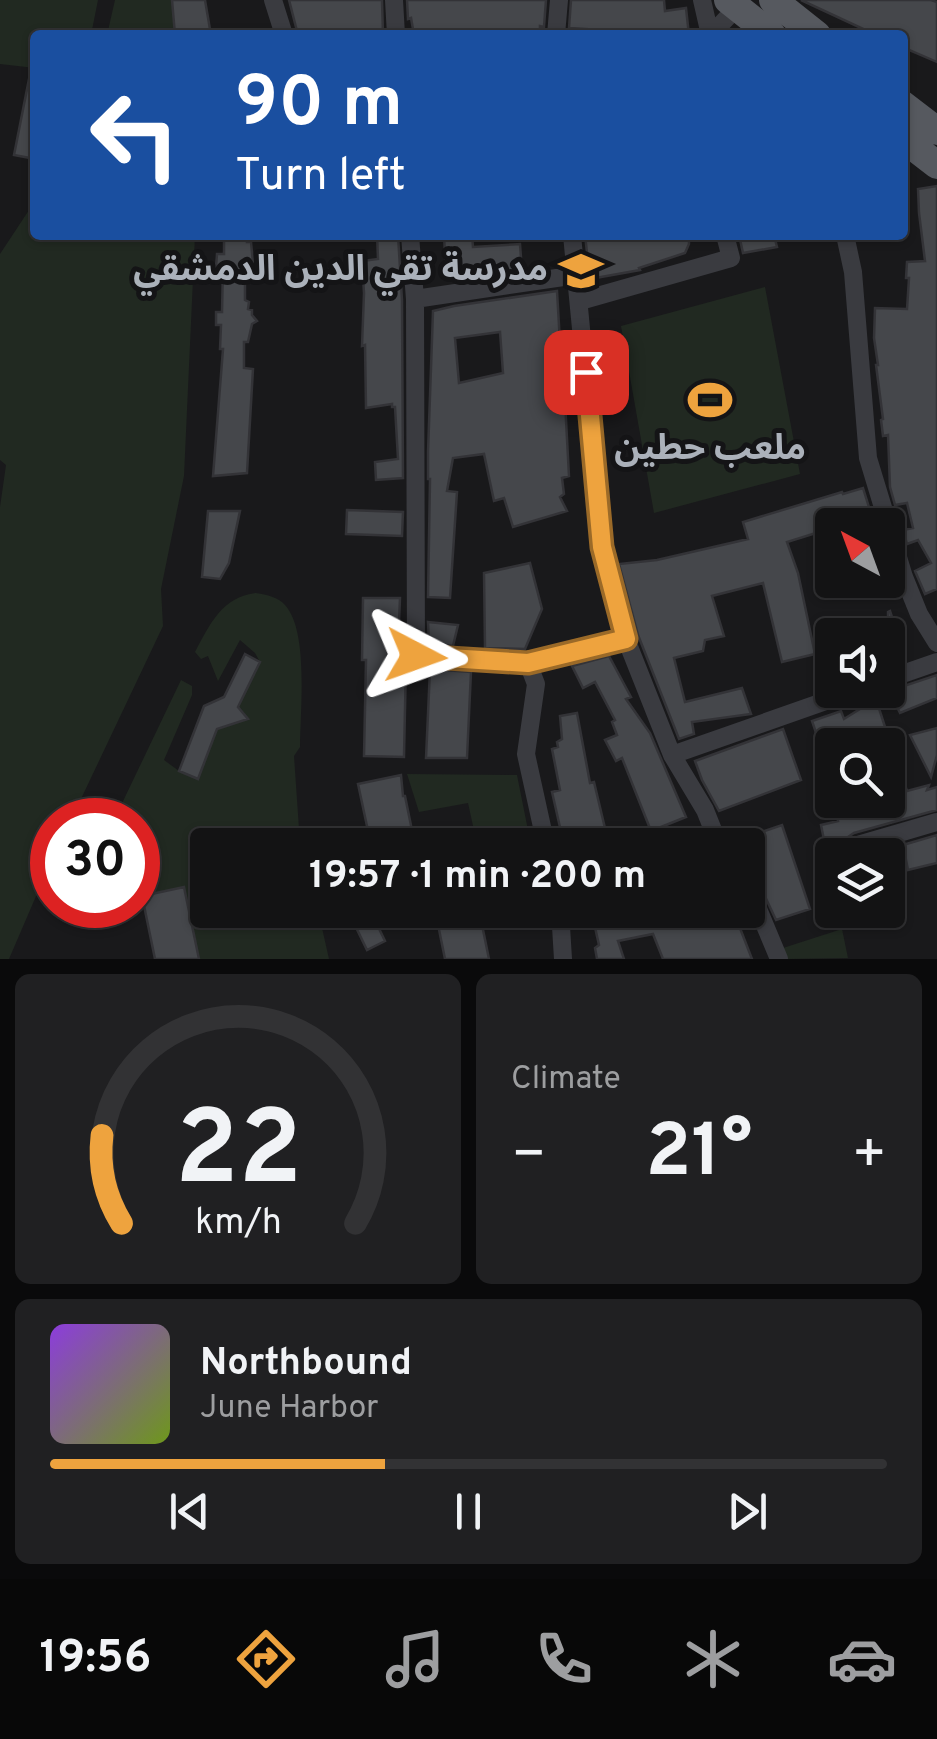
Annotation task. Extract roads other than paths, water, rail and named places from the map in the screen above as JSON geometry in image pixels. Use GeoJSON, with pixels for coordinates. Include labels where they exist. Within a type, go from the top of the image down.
{"type":"FeatureCollection","features":[{"type":"Feature","properties":{"kind":"main road"},"geometry":{"type":"LineString","coordinates":[[773,0],[810,30]]}},
{"type":"Feature","properties":{"kind":"main road"},"geometry":{"type":"LineString","coordinates":[[733,4],[766,30]]}},
{"type":"Feature","properties":{"kind":"main road"},"geometry":{"type":"LineString","coordinates":[[908,109],[937,131]]}},
{"type":"Feature","properties":{"kind":"main road"},"geometry":{"type":"LineString","coordinates":[[908,143],[937,165]]}},
{"type":"Feature","properties":{"kind":"street"},"geometry":{"type":"LineString","coordinates":[[272,0],[282,30]]}},
{"type":"Feature","properties":{"kind":"street"},"geometry":{"type":"LineString","coordinates":[[394,0],[396,30]]}},
{"type":"Feature","properties":{"kind":"street"},"geometry":{"type":"LineString","coordinates":[[556,30],[559,0]]}},
{"type":"Feature","properties":{"kind":"street"},"geometry":{"type":"LineString","coordinates":[[702,0],[709,30]]}},
{"type":"Feature","properties":{"kind":"street"},"geometry":{"type":"LineString","coordinates":[[714,30],[733,4]]}},
{"type":"Feature","properties":{"kind":"street"},"geometry":{"type":"LineString","coordinates":[[410,240],[416,656],[528,663],[626,639]]}},
{"type":"Feature","properties":{"kind":"street"},"geometry":{"type":"LineString","coordinates":[[573,240],[602,547],[626,639],[672,755],[712,828]]}},
{"type":"Feature","properties":{"kind":"street"},"geometry":{"type":"LineString","coordinates":[[580,301],[731,258],[726,240]]}},
{"type":"Feature","properties":{"kind":"street"},"geometry":{"type":"LineString","coordinates":[[846,240],[868,458],[904,577],[937,644]]}},
{"type":"Feature","properties":{"kind":"street"},"geometry":{"type":"LineString","coordinates":[[414,299],[578,275]]}},
{"type":"Feature","properties":{"kind":"street"},"geometry":{"type":"LineString","coordinates":[[905,673],[937,662]]}},
{"type":"Feature","properties":{"kind":"street"},"geometry":{"type":"LineString","coordinates":[[528,663],[536,684],[526,754],[542,828]]}},
{"type":"Feature","properties":{"kind":"street"},"geometry":{"type":"LineString","coordinates":[[672,755],[815,705]]}},
{"type":"Feature","properties":{"kind":"street"},"geometry":{"type":"LineString","coordinates":[[884,838],[937,822]]}},
{"type":"Feature","properties":{"kind":"street"},"geometry":{"type":"LineString","coordinates":[[765,925],[780,959]]}},
{"type":"Feature","properties":{"kind":"street"},"geometry":{"type":"LineString","coordinates":[[561,928],[563,959]]}},
{"type":"Feature","properties":{"kind":"place","name":"مدرسة تقي الدين الدمشقي"},"geometry":{"type":"Point","coordinates":[581,271]}},
{"type":"Feature","properties":{"kind":"place","name":"ملعب حطين"},"geometry":{"type":"Point","coordinates":[710,400]}}]}
